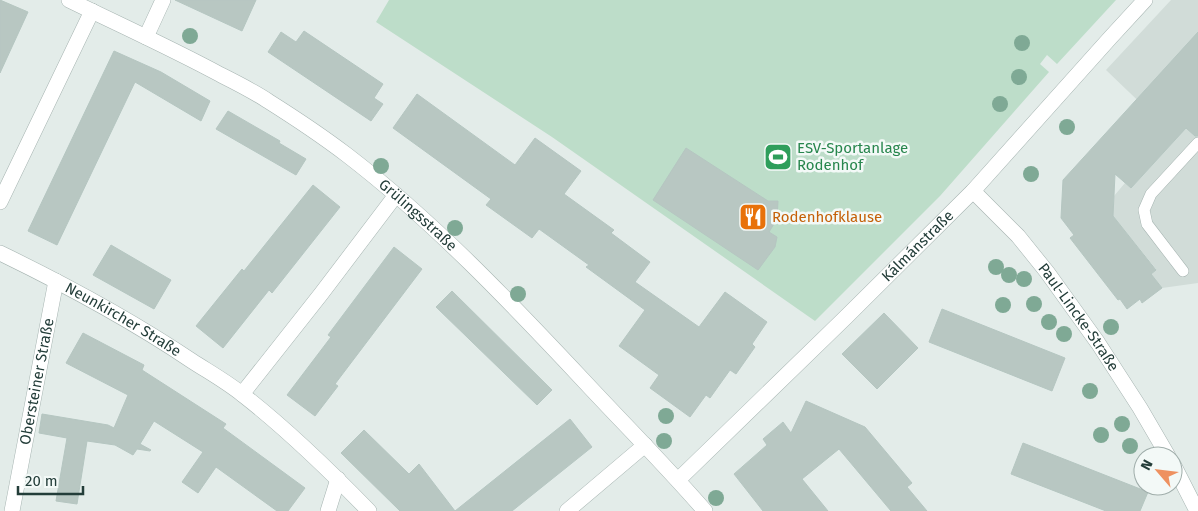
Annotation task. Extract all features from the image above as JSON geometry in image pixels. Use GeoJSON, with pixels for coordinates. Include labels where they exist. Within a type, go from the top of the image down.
{"type":"FeatureCollection","features":[{"type":"Feature","properties":{"kind":"street","name":"Grülingsstraße"},"geometry":{"type":"LineString","coordinates":[[68,0],[194,60],[265,99],[346,155],[396,195],[481,274],[678,480],[705,511]]}},
{"type":"Feature","properties":{"kind":"street"},"geometry":{"type":"LineString","coordinates":[[146,36],[163,0]]}},
{"type":"Feature","properties":{"kind":"street","name":"Kálmánstraße"},"geometry":{"type":"LineString","coordinates":[[678,480],[974,191],[1145,0]]}},
{"type":"Feature","properties":{"kind":"street"},"geometry":{"type":"LineString","coordinates":[[0,202],[92,11]]}},
{"type":"Feature","properties":{"kind":"street","name":"Paul-Lincke-Straße"},"geometry":{"type":"LineString","coordinates":[[974,191],[1018,236],[1047,272],[1098,343],[1162,446]]}},
{"type":"Feature","properties":{"kind":"street"},"geometry":{"type":"LineString","coordinates":[[242,394],[396,195]]}},
{"type":"Feature","properties":{"kind":"street","name":"Neunkircher Straße"},"geometry":{"type":"LineString","coordinates":[[0,253],[87,297],[157,338],[242,394],[298,441],[369,511]]}},
{"type":"Feature","properties":{"kind":"street","name":"Obersteiner Straße"},"geometry":{"type":"LineString","coordinates":[[12,511],[56,281]]}},
{"type":"Feature","properties":{"kind":"street"},"geometry":{"type":"LineString","coordinates":[[567,511],[645,446]]}},
{"type":"Feature","properties":{"kind":"street"},"geometry":{"type":"LineString","coordinates":[[328,511],[338,479]]}},
{"type":"Feature","properties":{"kind":"street"},"geometry":{"type":"LineString","coordinates":[[1183,484],[1197,511]]}},
{"type":"Feature","properties":{"kind":"lane"},"geometry":{"type":"LineString","coordinates":[[1183,271],[1147,224],[1144,210],[1151,194],[1198,142]]}},
{"type":"Feature","properties":{"kind":"shaded area"},"geometry":{"type":"Polygon","coordinates":[[[1171,0],[1198,0],[1198,283],[1162,288],[1151,274],[1156,269],[1113,216],[1114,196],[1125,183],[1131,188],[1177,138],[1106,70],[1171,0]]]}},
{"type":"Feature","properties":{"kind":"green space","name":"ESV-Sportanlage Rodenhof"},"geometry":{"type":"Polygon","coordinates":[[[389,0],[1116,0],[1057,64],[1047,55],[1040,64],[1049,72],[940,196],[815,321],[552,137],[376,22],[389,0]]]}},
{"type":"Feature","properties":{"kind":"building"},"geometry":{"type":"Polygon","coordinates":[[[0,0],[28,12],[0,73],[0,0]]]}},
{"type":"Feature","properties":{"kind":"building"},"geometry":{"type":"Polygon","coordinates":[[[175,0],[256,0],[242,31],[175,0]]]}},
{"type":"Feature","properties":{"kind":"building"},"geometry":{"type":"Polygon","coordinates":[[[304,31],[383,84],[374,98],[383,104],[371,121],[268,52],[281,32],[296,42],[304,31]]]}},
{"type":"Feature","properties":{"kind":"building"},"geometry":{"type":"Polygon","coordinates":[[[1198,32],[1198,136],[1195,136],[1186,128],[1131,188],[1115,174],[1113,216],[1156,270],[1151,274],[1162,288],[1142,303],[1140,299],[1127,309],[1070,238],[1074,235],[1061,218],[1063,180],[1198,32]]]}},
{"type":"Feature","properties":{"kind":"building"},"geometry":{"type":"Polygon","coordinates":[[[114,51],[161,72],[210,101],[201,121],[135,82],[57,245],[28,231],[114,51]]]}},
{"type":"Feature","properties":{"kind":"building"},"geometry":{"type":"Polygon","coordinates":[[[417,94],[515,165],[535,138],[581,171],[564,194],[614,230],[611,233],[650,262],[635,282],[699,327],[725,292],[767,322],[752,344],[755,347],[736,374],[730,370],[710,398],[706,395],[690,417],[650,388],[659,375],[619,346],[645,310],[586,267],[589,265],[539,229],[532,238],[486,205],[491,199],[393,128],[417,94]]]}},
{"type":"Feature","properties":{"kind":"building"},"geometry":{"type":"Polygon","coordinates":[[[228,111],[280,141],[279,143],[306,159],[296,175],[216,129],[228,111]]]}},
{"type":"Feature","properties":{"kind":"building"},"geometry":{"type":"Polygon","coordinates":[[[686,148],[768,201],[778,201],[777,219],[769,232],[777,237],[775,247],[758,270],[653,200],[686,148]]]}},
{"type":"Feature","properties":{"kind":"building"},"geometry":{"type":"Polygon","coordinates":[[[313,185],[340,207],[272,293],[269,290],[223,348],[196,326],[242,269],[244,271],[313,185]]]}},
{"type":"Feature","properties":{"kind":"building"},"geometry":{"type":"Polygon","coordinates":[[[111,245],[171,280],[154,309],[93,275],[111,245]]]}},
{"type":"Feature","properties":{"kind":"building"},"geometry":{"type":"Polygon","coordinates":[[[394,247],[422,269],[335,384],[338,386],[315,416],[287,395],[331,337],[328,335],[394,247]]]}},
{"type":"Feature","properties":{"kind":"building"},"geometry":{"type":"Polygon","coordinates":[[[452,291],[552,390],[537,405],[436,307],[452,291]]]}},
{"type":"Feature","properties":{"kind":"building"},"geometry":{"type":"Polygon","coordinates":[[[942,309],[1065,358],[1052,391],[929,342],[942,309]]]}},
{"type":"Feature","properties":{"kind":"building"},"geometry":{"type":"Polygon","coordinates":[[[884,313],[918,348],[877,389],[842,354],[884,313]]]}},
{"type":"Feature","properties":{"kind":"building"},"geometry":{"type":"Polygon","coordinates":[[[83,333],[144,365],[142,370],[226,424],[223,428],[305,488],[288,511],[277,511],[216,467],[198,493],[182,482],[203,452],[154,421],[140,444],[150,451],[137,449],[133,455],[115,445],[87,441],[77,504],[56,501],[67,438],[39,433],[42,414],[108,425],[114,428],[128,395],[66,363],[83,333]]]}},
{"type":"Feature","properties":{"kind":"building"},"geometry":{"type":"Polygon","coordinates":[[[806,401],[865,427],[912,483],[907,487],[927,511],[891,511],[839,449],[802,479],[828,511],[763,511],[734,474],[767,445],[763,439],[783,422],[791,433],[806,401]]]}},
{"type":"Feature","properties":{"kind":"building"},"geometry":{"type":"Polygon","coordinates":[[[570,419],[592,447],[512,511],[455,511],[570,419]]]}},
{"type":"Feature","properties":{"kind":"building"},"geometry":{"type":"Polygon","coordinates":[[[364,430],[409,474],[419,464],[455,511],[400,511],[341,453],[364,430]]]}},
{"type":"Feature","properties":{"kind":"building"},"geometry":{"type":"Polygon","coordinates":[[[1023,443],[1133,486],[1133,496],[1146,496],[1140,511],[1106,511],[1011,474],[1023,443]]]}},
{"type":"Feature","properties":{"kind":"place","name":"ESV-Sportanlage Rodenhof"},"geometry":{"type":"Point","coordinates":[778,157]}},
{"type":"Feature","properties":{"kind":"place","name":"Rodenhofklause"},"geometry":{"type":"Point","coordinates":[753,217]}}]}
